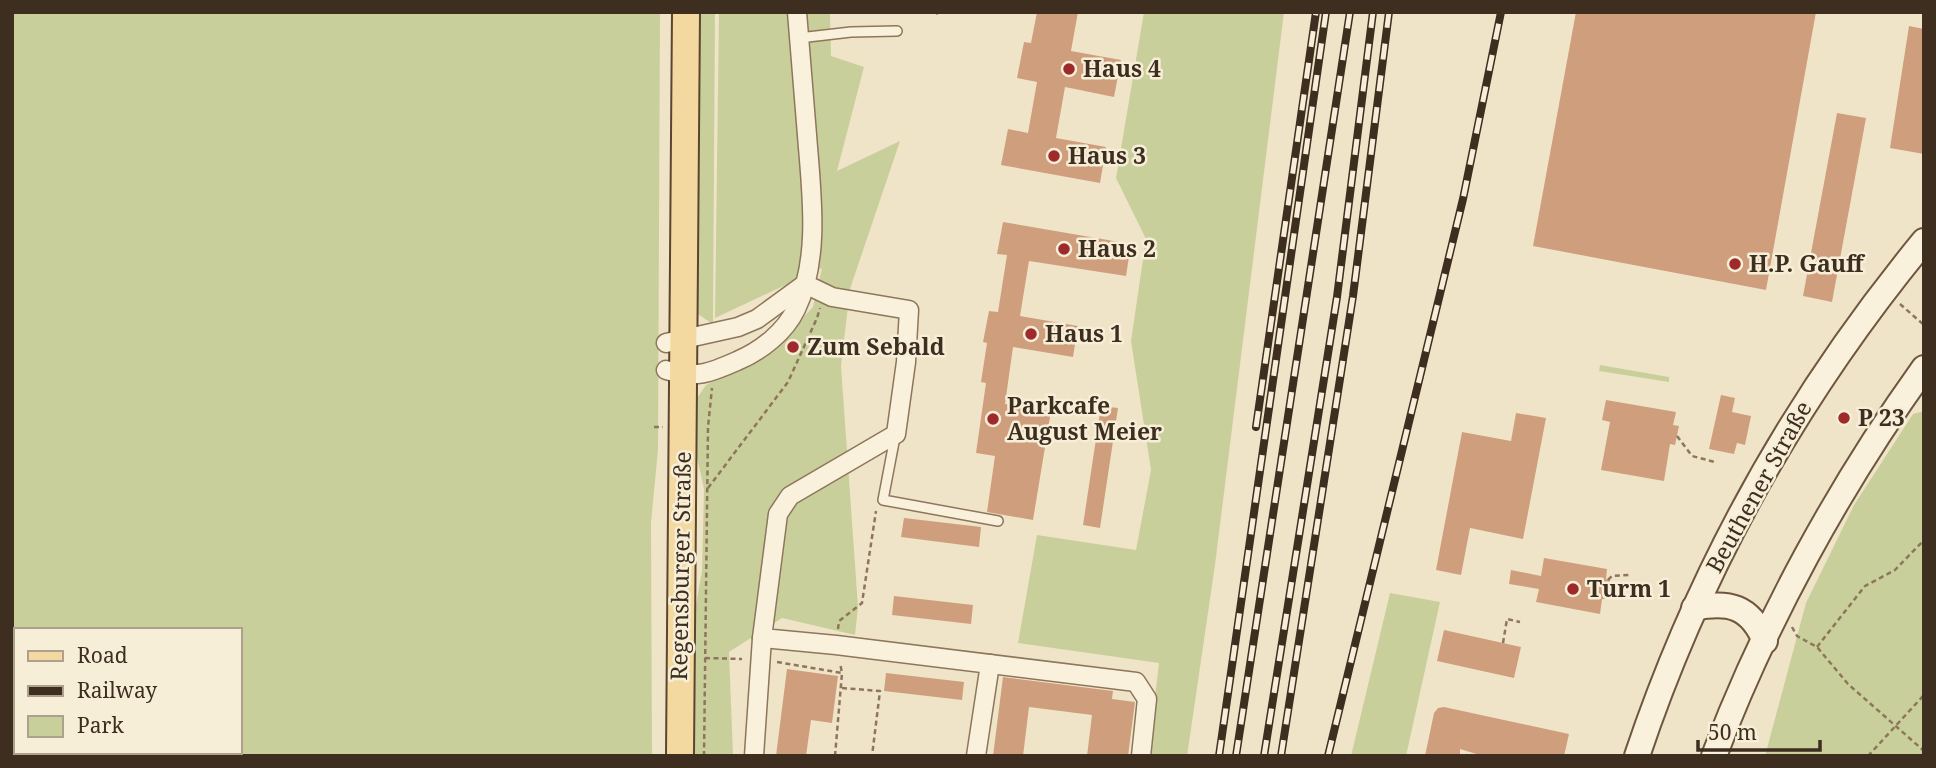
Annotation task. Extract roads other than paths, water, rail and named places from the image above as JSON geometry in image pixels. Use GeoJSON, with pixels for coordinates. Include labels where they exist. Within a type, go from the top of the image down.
{"type":"FeatureCollection","features":[{"type":"Feature","properties":{"kind":"main road"},"geometry":{"type":"LineString","coordinates":[[668,12],[675,340]]}},
{"type":"Feature","properties":{"kind":"main road","name":"Regensburger Straße"},"geometry":{"type":"LineString","coordinates":[[680,756],[674,373],[686,12]]}},
{"type":"Feature","properties":{"kind":"main road","name":"Beuthener Straße"},"geometry":{"type":"LineString","coordinates":[[1637,756],[1694,608],[1778,447],[1819,381],[1884,290],[1924,241]]}},
{"type":"Feature","properties":{"kind":"main road"},"geometry":{"type":"LineString","coordinates":[[1714,756],[1740,691],[1834,507],[1924,368]]}},
{"type":"Feature","properties":{"kind":"main road"},"geometry":{"type":"LineString","coordinates":[[665,756],[674,373]]}},
{"type":"Feature","properties":{"kind":"main road"},"geometry":{"type":"LineString","coordinates":[[1694,608],[1717,605],[1746,613],[1759,626],[1765,641]]}},
{"type":"Feature","properties":{"kind":"street"},"geometry":{"type":"LineString","coordinates":[[674,373],[694,376],[712,372],[761,349],[778,334],[796,310],[805,284],[813,229],[797,12]]}},
{"type":"Feature","properties":{"kind":"street"},"geometry":{"type":"LineString","coordinates":[[675,340],[726,331],[757,319],[805,284]]}},
{"type":"Feature","properties":{"kind":"street"},"geometry":{"type":"LineString","coordinates":[[754,756],[762,638],[778,514],[790,496],[896,434],[906,362],[909,310],[823,294],[805,284]]}},
{"type":"Feature","properties":{"kind":"street"},"geometry":{"type":"LineString","coordinates":[[762,638],[1136,682],[1147,699],[1141,756]]}},
{"type":"Feature","properties":{"kind":"street"},"geometry":{"type":"LineString","coordinates":[[976,756],[990,664]]}},
{"type":"Feature","properties":{"kind":"lane"},"geometry":{"type":"LineString","coordinates":[[799,38],[897,30]]}},
{"type":"Feature","properties":{"kind":"lane"},"geometry":{"type":"LineString","coordinates":[[896,434],[883,500],[998,522]]}},
{"type":"Feature","properties":{"kind":"railway"},"geometry":{"type":"LineString","coordinates":[[1256,427],[1316,12]]}},
{"type":"Feature","properties":{"kind":"railway"},"geometry":{"type":"LineString","coordinates":[[1219,756],[1326,12]]}},
{"type":"Feature","properties":{"kind":"railway"},"geometry":{"type":"LineString","coordinates":[[1236,756],[1350,12]]}},
{"type":"Feature","properties":{"kind":"railway"},"geometry":{"type":"LineString","coordinates":[[1264,756],[1337,297],[1373,12]]}},
{"type":"Feature","properties":{"kind":"railway"},"geometry":{"type":"LineString","coordinates":[[1281,756],[1353,296],[1389,12]]}},
{"type":"Feature","properties":{"kind":"railway"},"geometry":{"type":"LineString","coordinates":[[1328,756],[1463,199],[1501,12]]}},
{"type":"Feature","properties":{"kind":"place","name":"Haus 4"},"geometry":{"type":"Point","coordinates":[1069,69]}},
{"type":"Feature","properties":{"kind":"place","name":"Haus 3"},"geometry":{"type":"Point","coordinates":[1054,156]}},
{"type":"Feature","properties":{"kind":"place","name":"Haus 2"},"geometry":{"type":"Point","coordinates":[1064,249]}},
{"type":"Feature","properties":{"kind":"place","name":"H.P. Gauff"},"geometry":{"type":"Point","coordinates":[1735,264]}},
{"type":"Feature","properties":{"kind":"place","name":"Haus 1"},"geometry":{"type":"Point","coordinates":[1031,334]}},
{"type":"Feature","properties":{"kind":"place","name":"Zum Sebald"},"geometry":{"type":"Point","coordinates":[793,347]}},
{"type":"Feature","properties":{"kind":"place","name":"P 23"},"geometry":{"type":"Point","coordinates":[1844,418]}},
{"type":"Feature","properties":{"kind":"place","name":"Parkcafe August Meier"},"geometry":{"type":"Point","coordinates":[993,419]}},
{"type":"Feature","properties":{"kind":"place","name":"Turm 1"},"geometry":{"type":"Point","coordinates":[1573,589]}}]}
